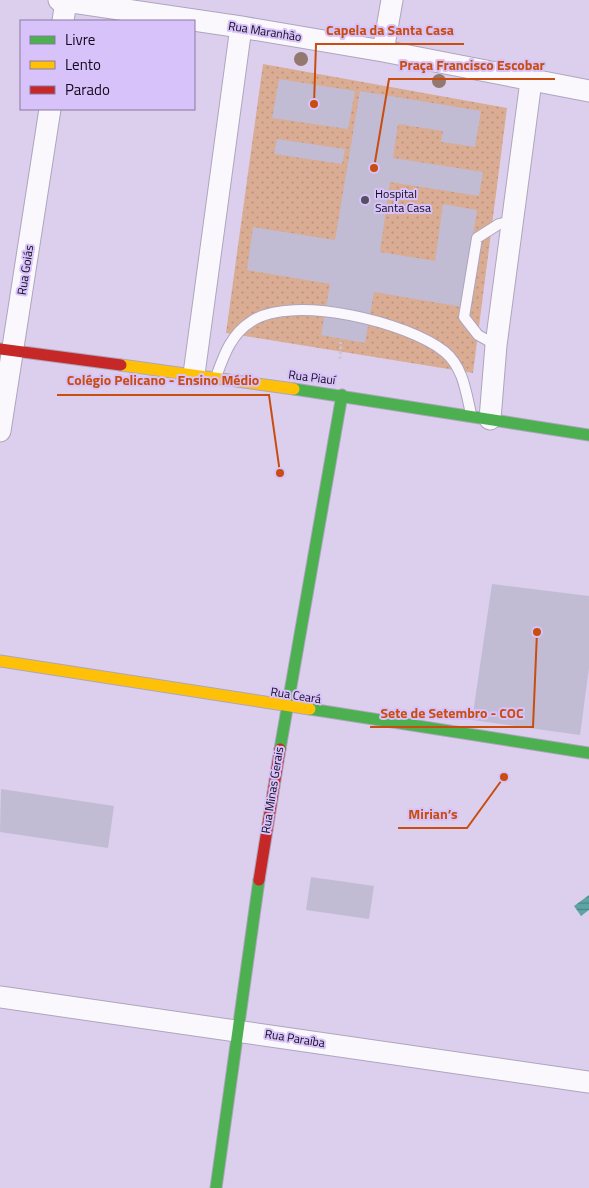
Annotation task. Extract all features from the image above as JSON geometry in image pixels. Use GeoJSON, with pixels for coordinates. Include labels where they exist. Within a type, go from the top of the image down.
{"type":"FeatureCollection","features":[{"type":"Feature","properties":{"kind":"street"},"geometry":{"type":"LineString","coordinates":[[383,51],[392,0]]}},
{"type":"Feature","properties":{"kind":"street","name":"Rua Maranhão"},"geometry":{"type":"LineString","coordinates":[[62,8],[175,20]]}},
{"type":"Feature","properties":{"kind":"street","name":"Rua Maranhão"},"geometry":{"type":"LineString","coordinates":[[195,22],[241,27],[383,51],[589,91]]}},
{"type":"Feature","properties":{"kind":"street"},"geometry":{"type":"LineString","coordinates":[[194,374],[241,27]]}},
{"type":"Feature","properties":{"kind":"street"},"geometry":{"type":"LineString","coordinates":[[480,417],[496,345],[531,81]]}},
{"type":"Feature","properties":{"kind":"street","name":"Rua Goiás"},"geometry":{"type":"LineString","coordinates":[[0,431],[7,350],[50,110]]}},
{"type":"Feature","properties":{"kind":"street","name":"Rua Piauí"},"geometry":{"type":"LineString","coordinates":[[7,350],[342,395],[589,435]]}},
{"type":"Feature","properties":{"kind":"street","name":"Rua Minas Gerais"},"geometry":{"type":"LineString","coordinates":[[216,1188],[235,1029],[285,707],[342,395]]}},
{"type":"Feature","properties":{"kind":"street","name":"Rua Ceará"},"geometry":{"type":"LineString","coordinates":[[0,661],[589,753]]}},
{"type":"Feature","properties":{"kind":"street","name":"Rua Paraíba"},"geometry":{"type":"LineString","coordinates":[[0,997],[235,1029],[589,1082]]}},
{"type":"Feature","properties":{"kind":"lane"},"geometry":{"type":"LineString","coordinates":[[496,345],[478,335],[464,317],[477,238],[500,224],[512,221]]}},
{"type":"Feature","properties":{"kind":"lane"},"geometry":{"type":"LineString","coordinates":[[215,378],[229,342],[252,320],[270,313],[311,310],[384,322],[445,352],[460,370],[480,417]]}},
{"type":"Feature","properties":{"kind":"path"},"geometry":{"type":"LineString","coordinates":[[340,359],[341,342]]}},
{"type":"Feature","properties":{"kind":"shaded area"},"geometry":{"type":"Polygon","coordinates":[[[263,64],[507,108],[473,373],[226,333],[263,64]]]}},
{"type":"Feature","properties":{"kind":"shaded area"},"geometry":{"type":"Polygon","coordinates":[[[589,895],[589,910],[581,916],[574,906],[589,895]]]}},
{"type":"Feature","properties":{"kind":"building"},"geometry":{"type":"Polygon","coordinates":[[[279,79],[355,91],[348,129],[272,118],[279,79]]]}},
{"type":"Feature","properties":{"kind":"building","name":"Hospital Santa Casa"},"geometry":{"type":"Polygon","coordinates":[[[360,91],[481,111],[475,147],[441,142],[443,131],[398,124],[393,158],[483,172],[479,196],[390,182],[380,252],[435,261],[443,204],[477,210],[462,307],[374,292],[365,343],[321,335],[330,284],[247,270],[253,227],[335,240],[360,91]]]}},
{"type":"Feature","properties":{"kind":"building"},"geometry":{"type":"Polygon","coordinates":[[[277,139],[345,149],[342,164],[274,154],[277,139]]]}},
{"type":"Feature","properties":{"kind":"building"},"geometry":{"type":"Polygon","coordinates":[[[492,584],[589,596],[589,668],[580,735],[472,720],[492,584]]]}},
{"type":"Feature","properties":{"kind":"building"},"geometry":{"type":"Polygon","coordinates":[[[1,789],[114,806],[108,848],[0,832],[1,789]]]}},
{"type":"Feature","properties":{"kind":"building"},"geometry":{"type":"Polygon","coordinates":[[[311,877],[374,886],[369,919],[306,910],[311,877]]]}},
{"type":"Feature","properties":{"kind":"traffic: fast"},"geometry":{"type":"LineString","coordinates":[[294,389],[589,435]]}},
{"type":"Feature","properties":{"kind":"traffic: fast"},"geometry":{"type":"LineString","coordinates":[[280,749],[342,395]]}},
{"type":"Feature","properties":{"kind":"traffic: fast"},"geometry":{"type":"LineString","coordinates":[[310,709],[589,753]]}},
{"type":"Feature","properties":{"kind":"traffic: fast"},"geometry":{"type":"LineString","coordinates":[[216,1188],[259,880]]}},
{"type":"Feature","properties":{"kind":"traffic: slow"},"geometry":{"type":"LineString","coordinates":[[121,365],[294,389]]}},
{"type":"Feature","properties":{"kind":"traffic: slow"},"geometry":{"type":"LineString","coordinates":[[0,661],[310,709]]}},
{"type":"Feature","properties":{"kind":"traffic: jam"},"geometry":{"type":"LineString","coordinates":[[0,349],[121,365]]}},
{"type":"Feature","properties":{"kind":"traffic: jam"},"geometry":{"type":"LineString","coordinates":[[259,880],[280,749]]}},
{"type":"Feature","properties":{"kind":"place","name":"Capela da Santa Casa"},"geometry":{"type":"Point","coordinates":[314,104]}},
{"type":"Feature","properties":{"kind":"place","name":"Praça Francisco Escobar"},"geometry":{"type":"Point","coordinates":[374,168]}},
{"type":"Feature","properties":{"kind":"place","name":"Hospital Santa Casa"},"geometry":{"type":"Point","coordinates":[365,200]}},
{"type":"Feature","properties":{"kind":"place","name":"Colégio Pelicano - Ensino Médio"},"geometry":{"type":"Point","coordinates":[280,473]}},
{"type":"Feature","properties":{"kind":"place","name":"Sete de Setembro - COC"},"geometry":{"type":"Point","coordinates":[537,632]}},
{"type":"Feature","properties":{"kind":"place","name":"Mirian’s"},"geometry":{"type":"Point","coordinates":[504,777]}}]}
